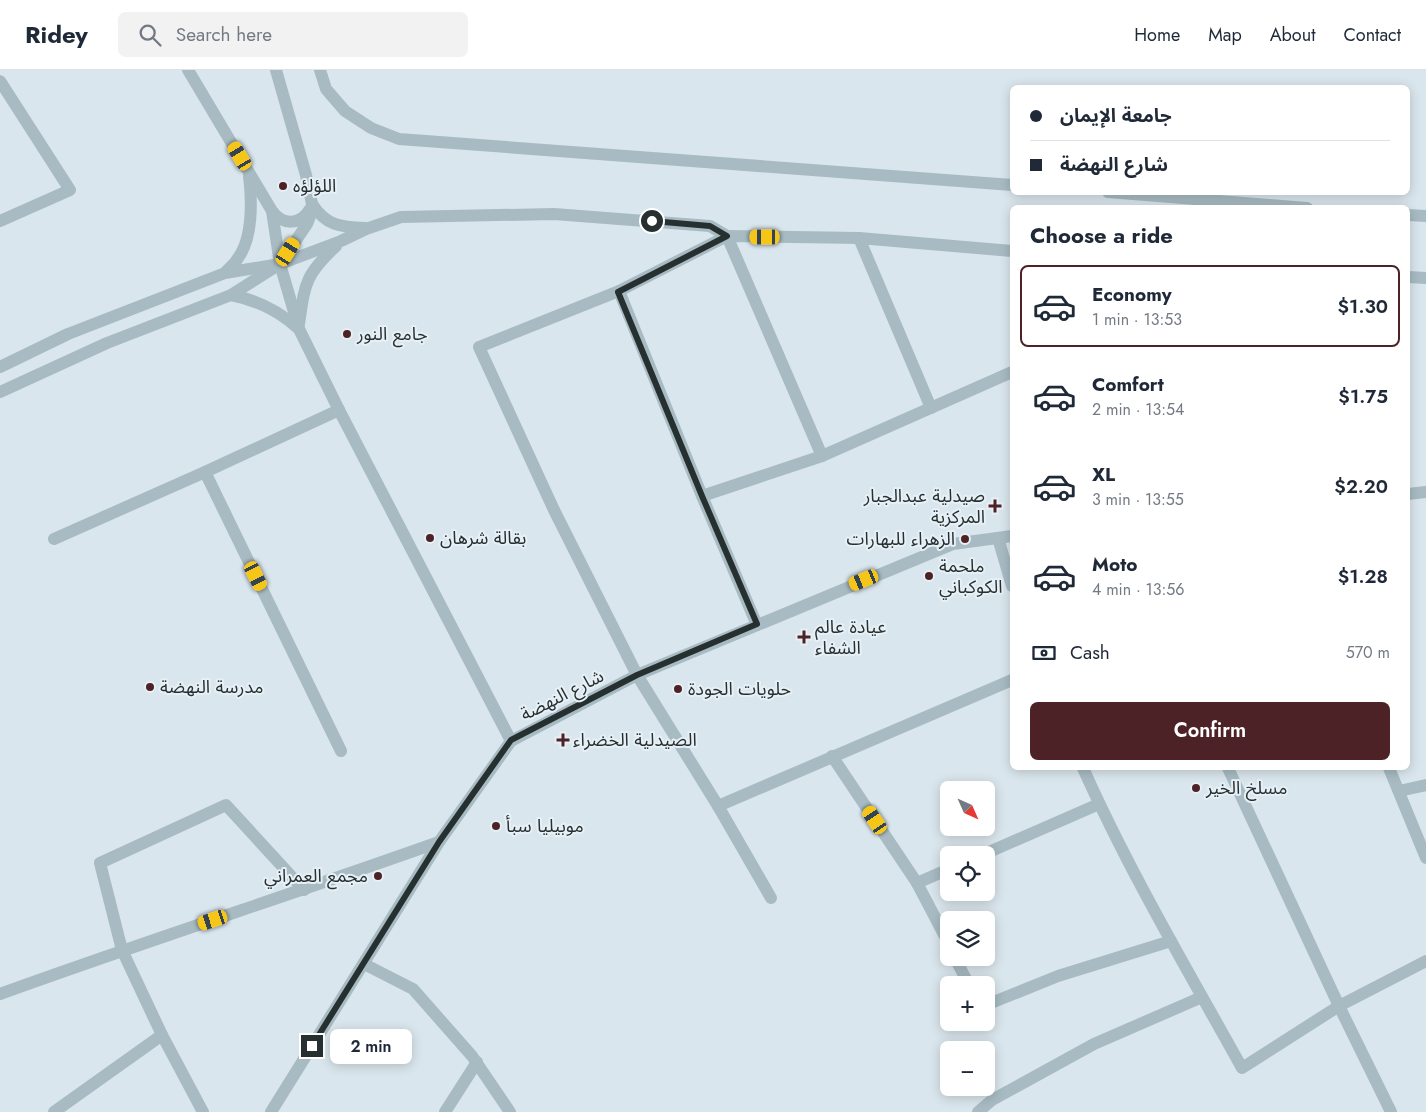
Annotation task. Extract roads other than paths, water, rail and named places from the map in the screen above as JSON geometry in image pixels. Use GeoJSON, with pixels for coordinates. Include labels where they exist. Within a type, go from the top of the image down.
{"type":"FeatureCollection","features":[{"type":"Feature","properties":{"kind":"street"},"geometry":{"type":"LineString","coordinates":[[188,70],[272,211],[281,220],[294,222],[306,216],[312,204]]}},
{"type":"Feature","properties":{"kind":"street"},"geometry":{"type":"LineString","coordinates":[[0,392],[108,342],[234,293],[280,264],[307,224],[312,211],[312,204],[306,175],[276,70]]}},
{"type":"Feature","properties":{"kind":"street"},"geometry":{"type":"LineString","coordinates":[[320,70],[326,89],[345,111],[370,128],[400,139],[1010,185]]}},
{"type":"Feature","properties":{"kind":"street"},"geometry":{"type":"LineString","coordinates":[[0,81],[70,190],[0,222]]}},
{"type":"Feature","properties":{"kind":"street"},"geometry":{"type":"LineString","coordinates":[[230,272],[243,250],[247,235],[251,203],[249,171]]}},
{"type":"Feature","properties":{"kind":"street"},"geometry":{"type":"LineString","coordinates":[[1145,195],[1270,205]]}},
{"type":"Feature","properties":{"kind":"street"},"geometry":{"type":"LineString","coordinates":[[312,204],[322,217],[335,224],[366,228]]}},
{"type":"Feature","properties":{"kind":"street"},"geometry":{"type":"LineString","coordinates":[[272,211],[280,264],[299,328],[339,410],[511,740]]}},
{"type":"Feature","properties":{"kind":"street"},"geometry":{"type":"LineString","coordinates":[[0,367],[68,334],[230,272],[280,264],[341,242],[366,228],[402,216],[554,214],[710,226],[727,236],[822,456]]}},
{"type":"Feature","properties":{"kind":"street"},"geometry":{"type":"LineString","coordinates":[[1410,215],[1426,216]]}},
{"type":"Feature","properties":{"kind":"street"},"geometry":{"type":"LineString","coordinates":[[771,898],[718,806],[637,675],[554,510],[480,347],[618,292],[727,236],[859,238],[1010,251]]}},
{"type":"Feature","properties":{"kind":"street"},"geometry":{"type":"LineString","coordinates":[[859,238],[931,408]]}},
{"type":"Feature","properties":{"kind":"street"},"geometry":{"type":"LineString","coordinates":[[299,328],[306,282],[316,265],[341,242]]}},
{"type":"Feature","properties":{"kind":"street"},"geometry":{"type":"LineString","coordinates":[[230,272],[241,278],[242,283],[234,293]]}},
{"type":"Feature","properties":{"kind":"street"},"geometry":{"type":"LineString","coordinates":[[1410,277],[1426,278]]}},
{"type":"Feature","properties":{"kind":"street"},"geometry":{"type":"LineString","coordinates":[[618,292],[757,624]]}},
{"type":"Feature","properties":{"kind":"street"},"geometry":{"type":"LineString","coordinates":[[234,293],[266,306],[299,328]]}},
{"type":"Feature","properties":{"kind":"street"},"geometry":{"type":"LineString","coordinates":[[702,496],[822,456],[1010,373]]}},
{"type":"Feature","properties":{"kind":"street"},"geometry":{"type":"LineString","coordinates":[[54,539],[206,472],[339,410]]}},
{"type":"Feature","properties":{"kind":"street"},"geometry":{"type":"LineString","coordinates":[[206,472],[341,752]]}},
{"type":"Feature","properties":{"kind":"street"},"geometry":{"type":"LineString","coordinates":[[1410,494],[1426,492]]}},
{"type":"Feature","properties":{"kind":"street","name":"شارع النهضة"},"geometry":{"type":"LineString","coordinates":[[271,1112],[439,842],[511,740],[637,675],[757,624],[953,544],[1010,536]]}},
{"type":"Feature","properties":{"kind":"street"},"geometry":{"type":"LineString","coordinates":[[998,538],[1010,579]]}},
{"type":"Feature","properties":{"kind":"street"},"geometry":{"type":"LineString","coordinates":[[718,806],[1010,681]]}},
{"type":"Feature","properties":{"kind":"street"},"geometry":{"type":"LineString","coordinates":[[832,756],[918,883],[940,926]]}},
{"type":"Feature","properties":{"kind":"street"},"geometry":{"type":"LineString","coordinates":[[1084,770],[1099,804],[1171,941],[1242,1068],[1340,1006],[1426,961]]}},
{"type":"Feature","properties":{"kind":"street"},"geometry":{"type":"LineString","coordinates":[[1229,770],[1391,1112]]}},
{"type":"Feature","properties":{"kind":"street"},"geometry":{"type":"LineString","coordinates":[[1390,770],[1426,858]]}},
{"type":"Feature","properties":{"kind":"street"},"geometry":{"type":"LineString","coordinates":[[1399,791],[1426,785]]}},
{"type":"Feature","properties":{"kind":"street"},"geometry":{"type":"LineString","coordinates":[[995,849],[1099,804]]}},
{"type":"Feature","properties":{"kind":"street"},"geometry":{"type":"LineString","coordinates":[[203,1112],[162,1035],[122,950],[100,862],[226,805],[304,890]]}},
{"type":"Feature","properties":{"kind":"street"},"geometry":{"type":"LineString","coordinates":[[0,994],[122,950],[304,890],[439,842]]}},
{"type":"Feature","properties":{"kind":"street"},"geometry":{"type":"LineString","coordinates":[[918,883],[940,873]]}},
{"type":"Feature","properties":{"kind":"street"},"geometry":{"type":"LineString","coordinates":[[995,1001],[1058,976],[1171,941]]}},
{"type":"Feature","properties":{"kind":"street"},"geometry":{"type":"LineString","coordinates":[[364,964],[413,989],[477,1062],[510,1112]]}},
{"type":"Feature","properties":{"kind":"street"},"geometry":{"type":"LineString","coordinates":[[978,1112],[992,1100],[1094,1044],[1202,996]]}},
{"type":"Feature","properties":{"kind":"street"},"geometry":{"type":"LineString","coordinates":[[54,1112],[162,1035]]}},
{"type":"Feature","properties":{"kind":"street"},"geometry":{"type":"LineString","coordinates":[[445,1112],[477,1062]]}},
{"type":"Feature","properties":{"kind":"place","name":"اللؤلؤه"},"geometry":{"type":"Point","coordinates":[283,186]}},
{"type":"Feature","properties":{"kind":"place","name":"جامع النور"},"geometry":{"type":"Point","coordinates":[347,334]}},
{"type":"Feature","properties":{"kind":"place","name":"صيدلية عبدالجبار المركزية"},"geometry":{"type":"Point","coordinates":[995,506]}},
{"type":"Feature","properties":{"kind":"place","name":"بقالة شرهان"},"geometry":{"type":"Point","coordinates":[430,538]}},
{"type":"Feature","properties":{"kind":"place","name":"الزهراء للبهارات"},"geometry":{"type":"Point","coordinates":[965,539]}},
{"type":"Feature","properties":{"kind":"place","name":"ملحمة الكوكباني"},"geometry":{"type":"Point","coordinates":[929,576]}},
{"type":"Feature","properties":{"kind":"place","name":"عيادة عالم الشفاء"},"geometry":{"type":"Point","coordinates":[804,637]}},
{"type":"Feature","properties":{"kind":"place","name":"مدرسة النهضة"},"geometry":{"type":"Point","coordinates":[150,687]}},
{"type":"Feature","properties":{"kind":"place","name":"حلويات الجودة"},"geometry":{"type":"Point","coordinates":[678,689]}},
{"type":"Feature","properties":{"kind":"place","name":"الصيدلية الخضراء"},"geometry":{"type":"Point","coordinates":[563,740]}},
{"type":"Feature","properties":{"kind":"place","name":"مسلخ الخير"},"geometry":{"type":"Point","coordinates":[1196,788]}},
{"type":"Feature","properties":{"kind":"place","name":"موبيليا سبأ"},"geometry":{"type":"Point","coordinates":[496,826]}},
{"type":"Feature","properties":{"kind":"place","name":"مجمع العمراني"},"geometry":{"type":"Point","coordinates":[378,876]}}]}
